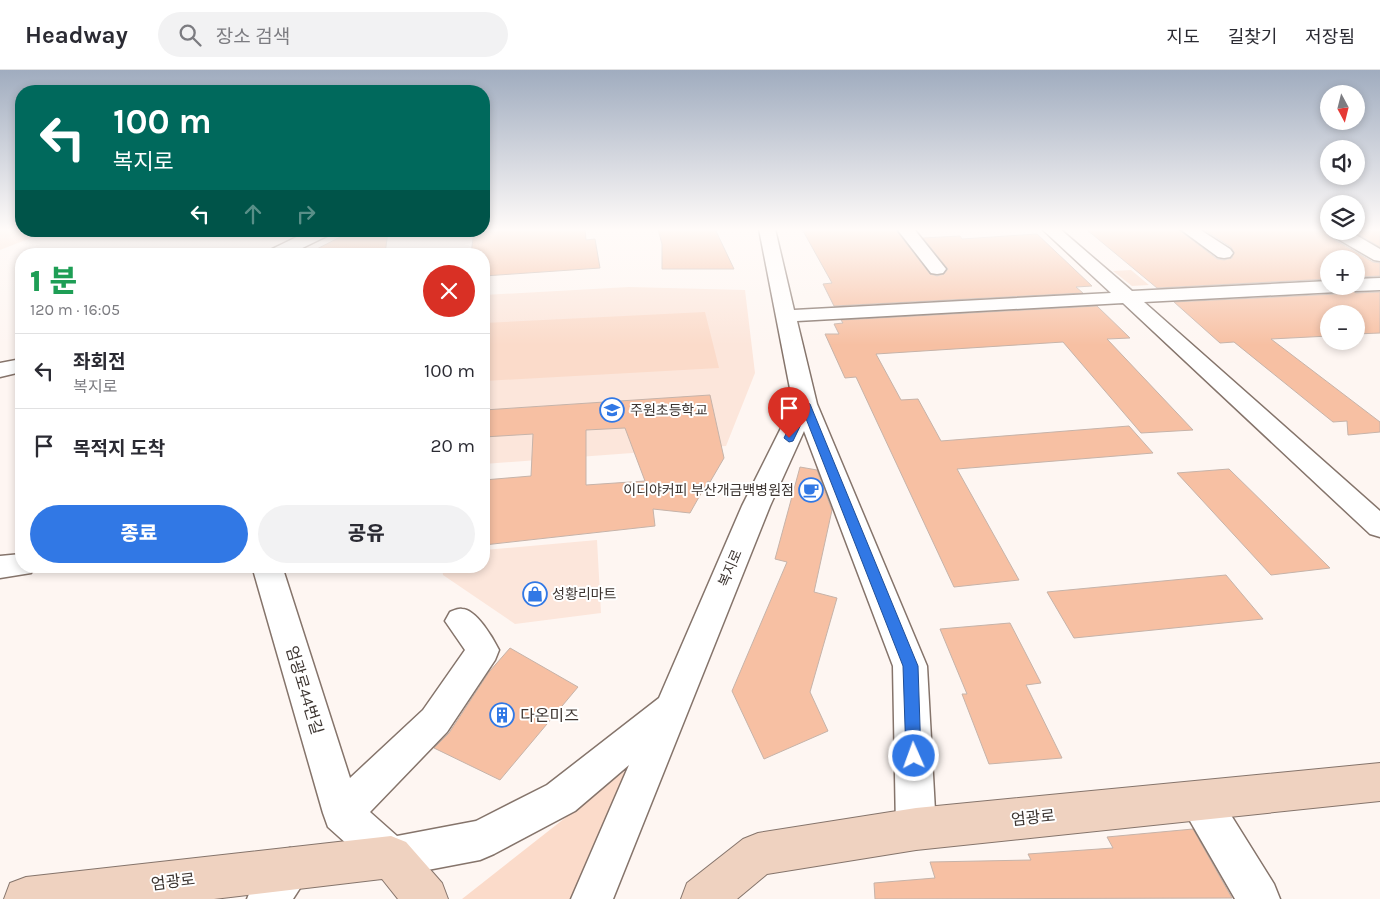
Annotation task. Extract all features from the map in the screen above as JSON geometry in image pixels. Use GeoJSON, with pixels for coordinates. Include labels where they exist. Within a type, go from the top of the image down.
{"type":"FeatureCollection","features":[{"type":"Feature","properties":{"kind":"main road","name":"엄광로"},"geometry":{"type":"LineString","coordinates":[[703,899],[758,854],[916,829],[1380,782]]}},
{"type":"Feature","properties":{"kind":"main road","name":"엄광로"},"geometry":{"type":"LineString","coordinates":[[26,899],[279,883],[391,857]]}},
{"type":"Feature","properties":{"kind":"main road"},"geometry":{"type":"LineString","coordinates":[[391,857],[426,899]]}},
{"type":"Feature","properties":{"kind":"street"},"geometry":{"type":"LineString","coordinates":[[775,268],[805,404],[910,666],[916,829]]}},
{"type":"Feature","properties":{"kind":"street"},"geometry":{"type":"LineString","coordinates":[[1094,268],[1380,527]]}},
{"type":"Feature","properties":{"kind":"street"},"geometry":{"type":"LineString","coordinates":[[1365,285],[1380,284]]}},
{"type":"Feature","properties":{"kind":"street"},"geometry":{"type":"LineString","coordinates":[[784,316],[1320,287]]}},
{"type":"Feature","properties":{"kind":"street"},"geometry":{"type":"LineString","coordinates":[[0,370],[15,367]]}},
{"type":"Feature","properties":{"kind":"street","name":"복지로"},"geometry":{"type":"LineString","coordinates":[[592,899],[756,506],[805,404]]}},
{"type":"Feature","properties":{"kind":"street"},"geometry":{"type":"LineString","coordinates":[[0,567],[15,566]]}},
{"type":"Feature","properties":{"kind":"street","name":"엄광로44번길"},"geometry":{"type":"LineString","coordinates":[[270,573],[342,813]]}},
{"type":"Feature","properties":{"kind":"street"},"geometry":{"type":"LineString","coordinates":[[461,621],[483,650],[435,721],[342,813],[391,857],[480,840],[561,798],[670,710]]}},
{"type":"Feature","properties":{"kind":"street"},"geometry":{"type":"LineString","coordinates":[[1200,801],[1259,899]]}},
{"type":"Feature","properties":{"kind":"shaded area"},"geometry":{"type":"Polygon","coordinates":[[[1131,270],[1149,285],[1132,286],[1113,271],[1131,270]]]}},
{"type":"Feature","properties":{"kind":"shaded area","name":"주원초등학교"},"geometry":{"type":"Polygon","coordinates":[[[629,287],[745,290],[755,373],[726,446],[490,464],[490,295],[629,287]]]}},
{"type":"Feature","properties":{"kind":"shaded area"},"geometry":{"type":"Polygon","coordinates":[[[705,312],[719,368],[490,381],[490,323],[705,312]]]}},
{"type":"Feature","properties":{"kind":"shaded area","name":"성황리마트"},"geometry":{"type":"Polygon","coordinates":[[[597,540],[601,613],[515,624],[443,575],[443,573],[490,573],[490,549],[597,540]]]}},
{"type":"Feature","properties":{"kind":"shaded area"},"geometry":{"type":"Polygon","coordinates":[[[644,756],[570,899],[462,899],[644,756]]]}},
{"type":"Feature","properties":{"kind":"building"},"geometry":{"type":"Polygon","coordinates":[[[490,268],[600,268],[490,276],[490,268]]]}},
{"type":"Feature","properties":{"kind":"building"},"geometry":{"type":"Polygon","coordinates":[[[733,268],[734,269],[662,269],[733,268]]]}},
{"type":"Feature","properties":{"kind":"building"},"geometry":{"type":"Polygon","coordinates":[[[823,268],[925,268],[930,274],[937,276],[944,274],[948,269],[947,268],[1073,268],[1092,286],[1076,287],[1083,293],[834,306],[823,284],[832,283],[823,268]]]}},
{"type":"Feature","properties":{"kind":"building"},"geometry":{"type":"Polygon","coordinates":[[[1133,268],[1320,268],[1320,279],[1157,288],[1133,268]]]}},
{"type":"Feature","properties":{"kind":"building"},"geometry":{"type":"Polygon","coordinates":[[[1365,268],[1380,268],[1380,276],[1365,277],[1365,268]]]}},
{"type":"Feature","properties":{"kind":"building"},"geometry":{"type":"Polygon","coordinates":[[[1380,292],[1380,333],[1365,334],[1365,305],[1320,305],[1320,336],[1271,339],[1380,422],[1380,432],[1348,435],[1347,421],[1333,422],[1234,342],[1220,343],[1174,302],[1320,295],[1365,295],[1365,293],[1380,292]]]}},
{"type":"Feature","properties":{"kind":"building"},"geometry":{"type":"Polygon","coordinates":[[[1097,306],[1130,338],[1107,339],[1193,430],[1141,433],[1063,342],[876,354],[901,400],[918,399],[941,441],[1129,426],[1153,453],[957,469],[1019,580],[954,587],[856,377],[845,378],[825,334],[839,334],[834,324],[843,323],[841,320],[1097,306]]]}},
{"type":"Feature","properties":{"kind":"building"},"geometry":{"type":"Polygon","coordinates":[[[710,395],[724,458],[710,482],[708,481],[690,513],[653,509],[655,526],[490,544],[490,479],[531,476],[533,434],[490,437],[490,410],[710,395]],[[625,428],[586,430],[586,485],[645,481],[625,428]]]}},
{"type":"Feature","properties":{"kind":"building"},"geometry":{"type":"Polygon","coordinates":[[[800,467],[817,470],[832,510],[814,592],[837,598],[810,692],[828,731],[764,759],[732,691],[787,562],[775,559],[800,467]]]}},
{"type":"Feature","properties":{"kind":"building"},"geometry":{"type":"Polygon","coordinates":[[[1229,469],[1330,568],[1271,575],[1177,473],[1229,469]]]}},
{"type":"Feature","properties":{"kind":"building"},"geometry":{"type":"Polygon","coordinates":[[[1226,575],[1263,619],[1074,638],[1047,592],[1226,575]]]}},
{"type":"Feature","properties":{"kind":"building"},"geometry":{"type":"Polygon","coordinates":[[[1010,623],[1041,683],[1026,685],[1062,758],[989,764],[962,694],[967,694],[940,629],[1010,623]]]}},
{"type":"Feature","properties":{"kind":"building","name":"다온미즈"},"geometry":{"type":"Polygon","coordinates":[[[510,648],[578,687],[500,780],[434,748],[449,733],[489,672],[510,648]]]}},
{"type":"Feature","properties":{"kind":"building"},"geometry":{"type":"Polygon","coordinates":[[[1193,829],[1232,898],[875,899],[874,883],[935,878],[930,862],[1031,860],[1028,854],[1113,848],[1107,837],[1193,829]]]}},
{"type":"Feature","properties":{"kind":"place","name":"주원초등학교"},"geometry":{"type":"Point","coordinates":[612,410]}},
{"type":"Feature","properties":{"kind":"place","name":"이디야커피 부산개금백병원점"},"geometry":{"type":"Point","coordinates":[811,490]}},
{"type":"Feature","properties":{"kind":"place","name":"성황리마트"},"geometry":{"type":"Point","coordinates":[535,594]}},
{"type":"Feature","properties":{"kind":"place","name":"다온미즈"},"geometry":{"type":"Point","coordinates":[502,715]}},
{"type":"Feature","properties":{"kind":"route"},"geometry":{"type":"LineString","coordinates":[[789,438],[805,404],[910,666],[914,756]]}}]}
